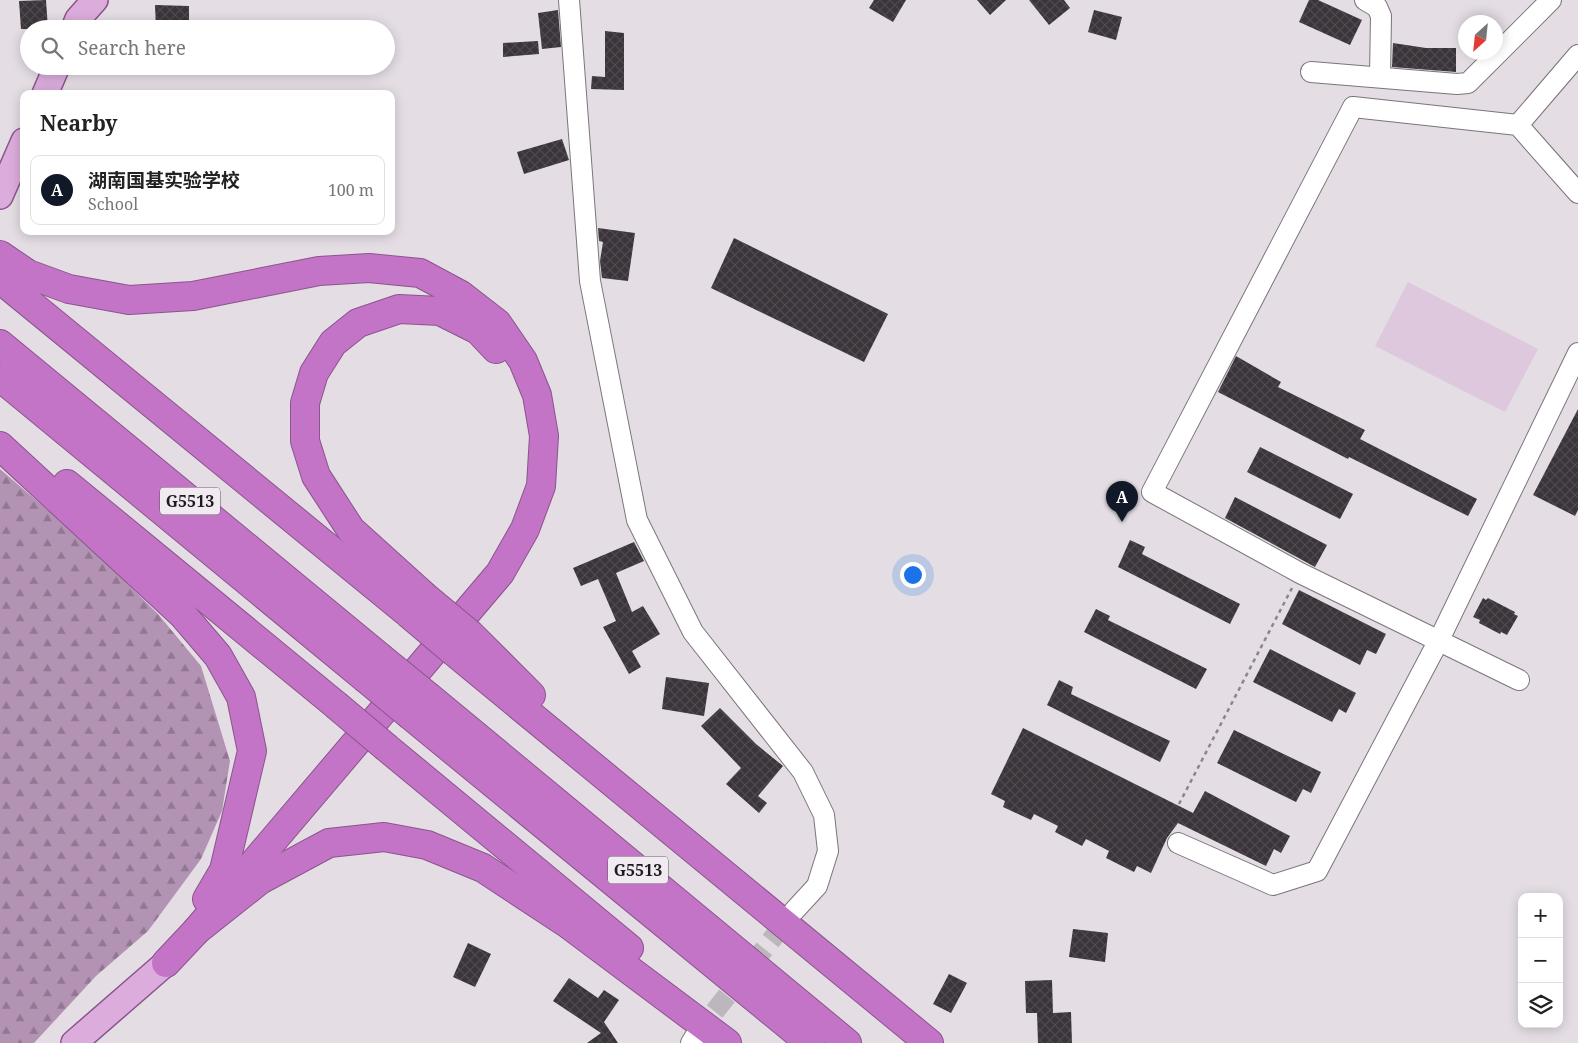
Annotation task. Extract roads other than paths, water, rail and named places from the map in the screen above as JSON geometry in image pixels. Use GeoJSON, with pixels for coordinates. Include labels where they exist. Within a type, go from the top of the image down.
{"type":"FeatureCollection","features":[{"type":"Feature","properties":{"kind":"highway"},"geometry":{"type":"LineString","coordinates":[[2,265],[416,604],[645,809],[929,1043]]}},
{"type":"Feature","properties":{"kind":"highway"},"geometry":{"type":"LineString","coordinates":[[2,265],[69,289],[129,300],[193,296],[319,271],[368,268],[420,273],[461,294],[497,324],[523,361],[537,394],[544,436],[541,486],[525,529],[500,573],[197,930],[164,962]]}},
{"type":"Feature","properties":{"kind":"highway"},"geometry":{"type":"LineString","coordinates":[[164,962],[191,924],[224,870],[485,569],[512,522],[526,485],[532,438],[524,395],[509,361],[478,330],[440,311],[399,309],[358,323],[333,343],[314,373],[305,403],[305,441],[316,476],[351,530],[416,604]]}},
{"type":"Feature","properties":{"kind":"highway","name":"G5513"},"geometry":{"type":"LineString","coordinates":[[0,344],[810,1043]]}},
{"type":"Feature","properties":{"kind":"highway","name":"G5513"},"geometry":{"type":"LineString","coordinates":[[0,377],[373,667]]}},
{"type":"Feature","properties":{"kind":"highway"},"geometry":{"type":"LineString","coordinates":[[0,429],[745,1043]]}},
{"type":"Feature","properties":{"kind":"highway"},"geometry":{"type":"LineString","coordinates":[[0,446],[184,615],[218,656],[241,697],[252,751],[224,870]]}},
{"type":"Feature","properties":{"kind":"highway","name":"G5513"},"geometry":{"type":"LineString","coordinates":[[420,706],[847,1043]]}},
{"type":"Feature","properties":{"kind":"highway"},"geometry":{"type":"LineString","coordinates":[[197,930],[260,880],[329,843],[384,836],[427,845],[483,868],[568,924],[727,1043]]}},
{"type":"Feature","properties":{"kind":"main road"},"geometry":{"type":"LineString","coordinates":[[78,20],[95,0]]}},
{"type":"Feature","properties":{"kind":"main road"},"geometry":{"type":"LineString","coordinates":[[47,90],[53,75]]}},
{"type":"Feature","properties":{"kind":"main road"},"geometry":{"type":"LineString","coordinates":[[0,196],[20,150]]}},
{"type":"Feature","properties":{"kind":"main road"},"geometry":{"type":"LineString","coordinates":[[74,1043],[164,962]]}},
{"type":"Feature","properties":{"kind":"street"},"geometry":{"type":"LineString","coordinates":[[569,0],[590,281],[637,520],[693,632],[802,772],[824,815],[828,852],[817,886],[794,911]]}},
{"type":"Feature","properties":{"kind":"street"},"geometry":{"type":"LineString","coordinates":[[1366,0],[1380,11],[1380,76]]}},
{"type":"Feature","properties":{"kind":"street"},"geometry":{"type":"LineString","coordinates":[[1310,72],[1380,76],[1457,84],[1468,83],[1551,0]]}},
{"type":"Feature","properties":{"kind":"street"},"geometry":{"type":"LineString","coordinates":[[1518,125],[1578,55]]}},
{"type":"Feature","properties":{"kind":"street"},"geometry":{"type":"LineString","coordinates":[[1519,680],[1300,573],[1152,492],[1354,107],[1518,125],[1578,193]]}},
{"type":"Feature","properties":{"kind":"street"},"geometry":{"type":"LineString","coordinates":[[1178,843],[1273,885],[1317,872],[1439,640],[1578,353]]}},
{"type":"Feature","properties":{"kind":"tunnel"},"geometry":{"type":"LineString","coordinates":[[696,1035],[792,914]]}},
{"type":"Feature","properties":{"kind":"place","name":"湖南国基实验学校"},"geometry":{"type":"Point","coordinates":[1122,522]}}]}
